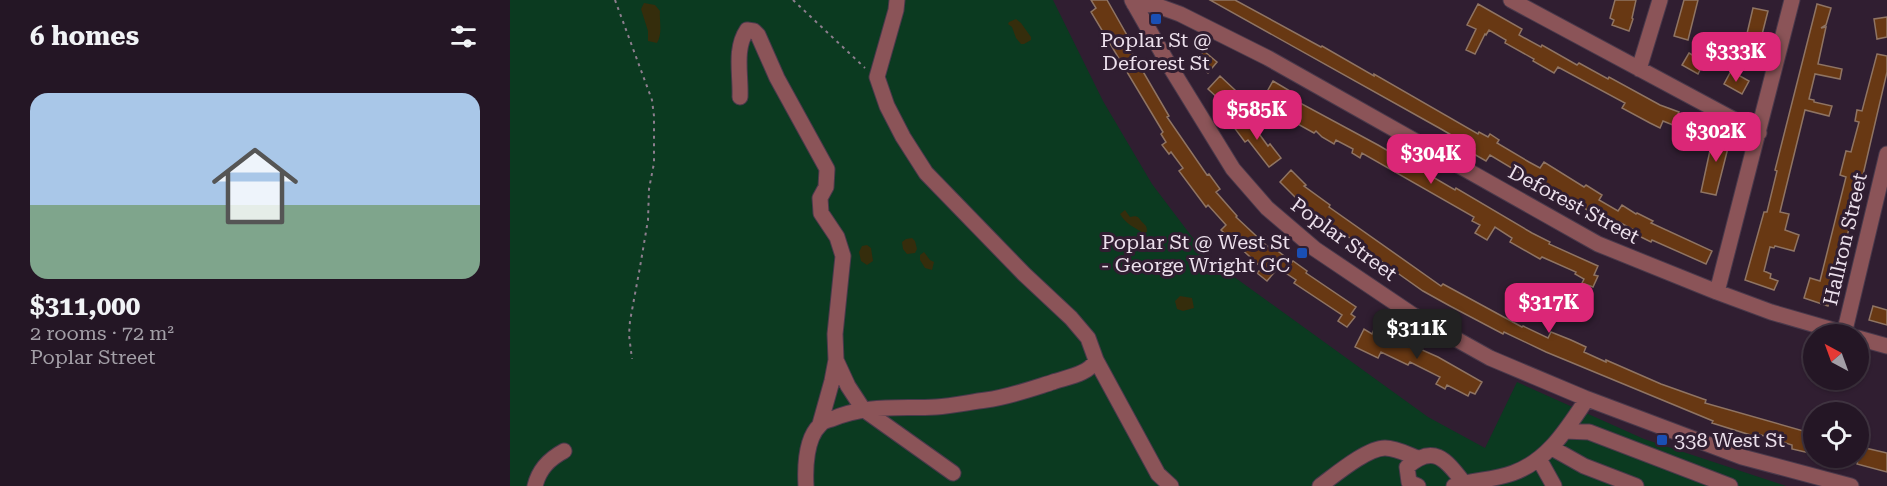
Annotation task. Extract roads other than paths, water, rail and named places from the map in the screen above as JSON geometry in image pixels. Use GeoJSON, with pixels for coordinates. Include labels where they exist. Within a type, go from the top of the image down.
{"type":"FeatureCollection","features":[{"type":"Feature","properties":{"kind":"street"},"geometry":{"type":"LineString","coordinates":[[897,0],[877,77],[887,106],[903,137],[926,173],[1024,274],[1071,318],[1088,338],[1096,360],[1158,474],[1171,486]]}},
{"type":"Feature","properties":{"kind":"street"},"geometry":{"type":"LineString","coordinates":[[1511,0],[1759,133]]}},
{"type":"Feature","properties":{"kind":"street"},"geometry":{"type":"LineString","coordinates":[[1640,69],[1660,0]]}},
{"type":"Feature","properties":{"kind":"street"},"geometry":{"type":"LineString","coordinates":[[1716,292],[1792,0]]}},
{"type":"Feature","properties":{"kind":"street","name":"Deforest Street"},"geometry":{"type":"LineString","coordinates":[[1133,2],[1155,4],[1180,14],[1268,58],[1598,244],[1716,292],[1812,324]]}},
{"type":"Feature","properties":{"kind":"street","name":"Poplar Street"},"geometry":{"type":"LineString","coordinates":[[1133,2],[1233,169],[1267,208],[1315,249],[1413,315],[1490,358],[1587,399],[1742,457],[1851,486]]}},
{"type":"Feature","properties":{"kind":"street"},"geometry":{"type":"LineString","coordinates":[[740,97],[739,61],[743,36],[747,30],[754,31],[827,169],[825,187],[820,198],[821,213],[837,237],[843,256],[835,334],[836,360],[820,424],[808,445],[806,486]]}},
{"type":"Feature","properties":{"kind":"street","name":"Hallron Street"},"geometry":{"type":"LineString","coordinates":[[1848,324],[1887,154]]}},
{"type":"Feature","properties":{"kind":"street"},"geometry":{"type":"LineString","coordinates":[[1869,341],[1887,346]]}},
{"type":"Feature","properties":{"kind":"street"},"geometry":{"type":"LineString","coordinates":[[836,360],[848,386],[863,409],[953,473]]}},
{"type":"Feature","properties":{"kind":"street"},"geometry":{"type":"LineString","coordinates":[[820,424],[863,409],[892,406],[936,407],[990,399],[1073,375],[1092,367],[1096,360]]}},
{"type":"Feature","properties":{"kind":"street"},"geometry":{"type":"LineString","coordinates":[[1418,486],[1409,482],[1407,467],[1417,458],[1428,454],[1447,461],[1459,484],[1513,473],[1539,459],[1552,448],[1587,399]]}},
{"type":"Feature","properties":{"kind":"street"},"geometry":{"type":"LineString","coordinates":[[1565,431],[1589,432],[1730,486]]}},
{"type":"Feature","properties":{"kind":"street"},"geometry":{"type":"LineString","coordinates":[[1329,483],[1369,452],[1384,448],[1400,450],[1417,458]]}},
{"type":"Feature","properties":{"kind":"street"},"geometry":{"type":"LineString","coordinates":[[1552,448],[1584,466],[1636,486]]}},
{"type":"Feature","properties":{"kind":"street"},"geometry":{"type":"LineString","coordinates":[[536,486],[537,477],[543,468],[564,451]]}},
{"type":"Feature","properties":{"kind":"street"},"geometry":{"type":"LineString","coordinates":[[1539,459],[1554,486]]}},
{"type":"Feature","properties":{"kind":"place","name":"Poplar St @ Deforest St"},"geometry":{"type":"Point","coordinates":[1156,19]}},
{"type":"Feature","properties":{"kind":"place","name":"Poplar St @ West St - George Wright GC"},"geometry":{"type":"Point","coordinates":[1302,253]}},
{"type":"Feature","properties":{"kind":"place","name":"338 West St"},"geometry":{"type":"Point","coordinates":[1662,440]}}]}
